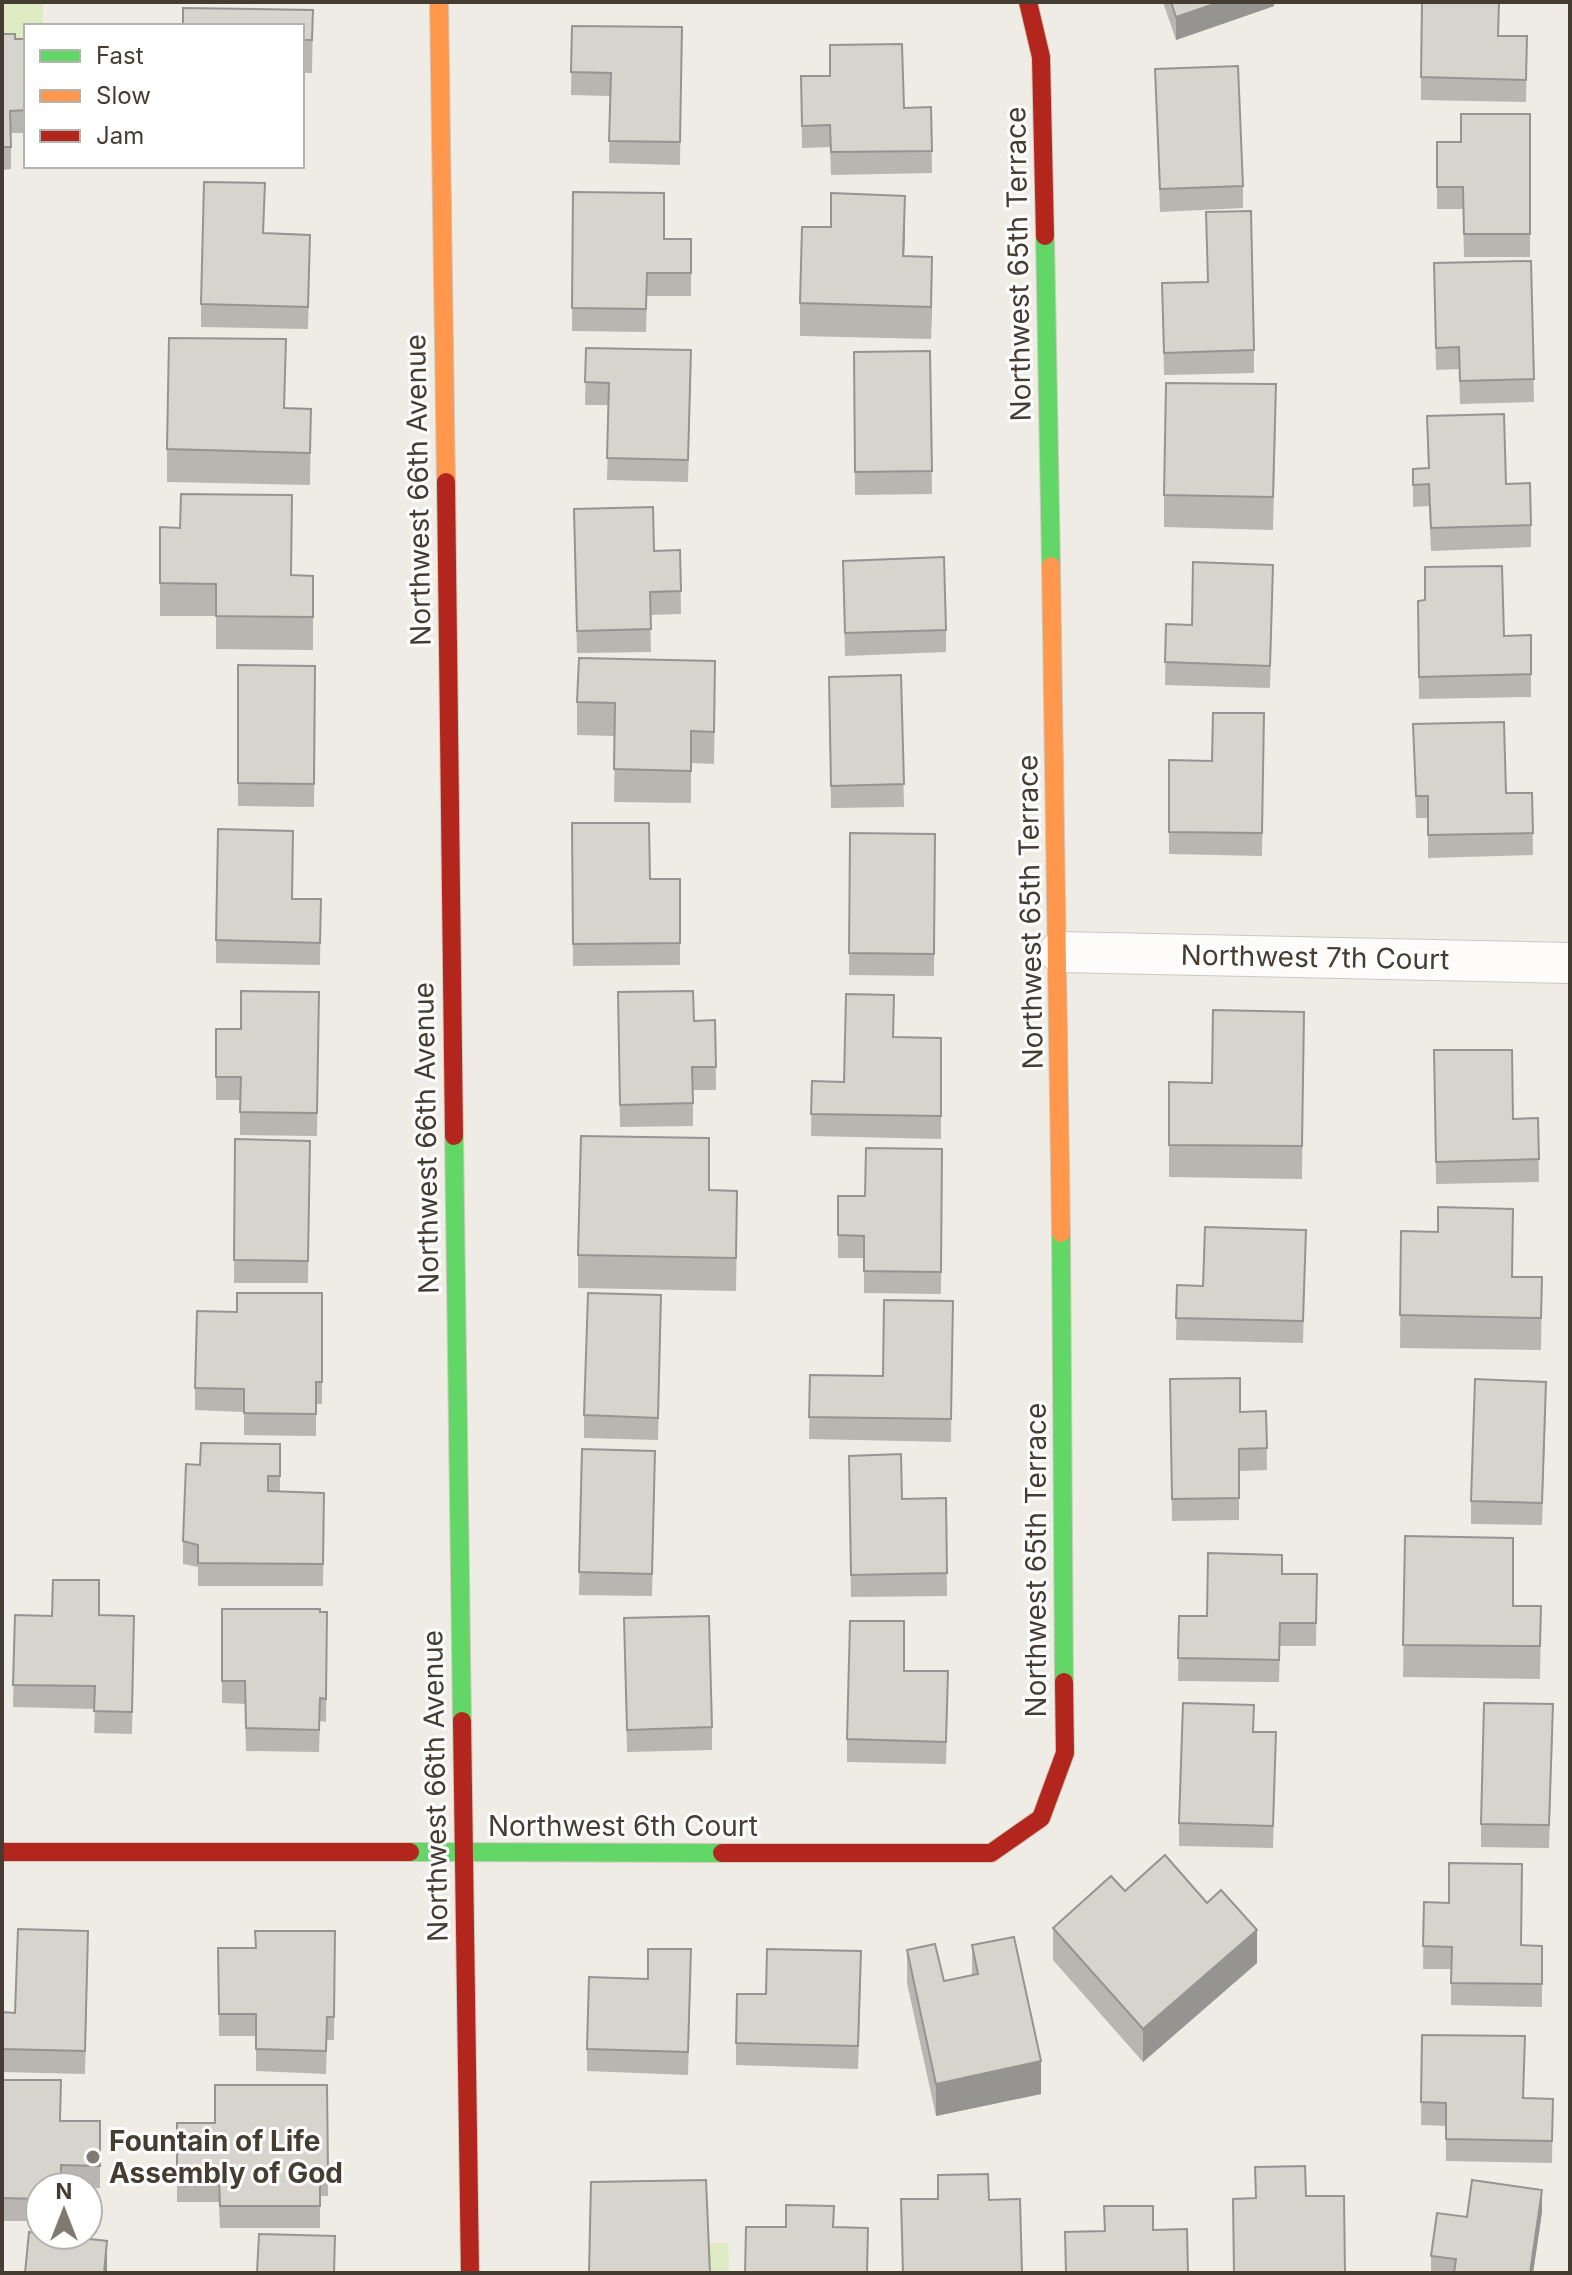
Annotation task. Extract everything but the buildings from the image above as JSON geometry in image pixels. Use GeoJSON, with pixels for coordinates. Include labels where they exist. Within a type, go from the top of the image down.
{"type":"FeatureCollection","features":[{"type":"Feature","properties":{"kind":"street","name":"Northwest 66th Avenue"},"geometry":{"type":"LineString","coordinates":[[439,2],[470,2273]]}},
{"type":"Feature","properties":{"kind":"street","name":"Northwest 65th Terrace"},"geometry":{"type":"LineString","coordinates":[[1028,2],[1041,57],[1059,952],[1065,1753],[1041,1818]]}},
{"type":"Feature","properties":{"kind":"street","name":"Northwest 7th Court"},"geometry":{"type":"LineString","coordinates":[[1059,952],[1570,963]]}},
{"type":"Feature","properties":{"kind":"street","name":"Northwest 6th Court"},"geometry":{"type":"LineString","coordinates":[[2,1852],[991,1853],[1041,1818]]}},
{"type":"Feature","properties":{"kind":"green space"},"geometry":{"type":"Polygon","coordinates":[[[2,2],[43,2],[43,24],[24,24],[24,62],[2,57],[2,2]]]}},
{"type":"Feature","properties":{"kind":"green space"},"geometry":{"type":"Polygon","coordinates":[[[709,2243],[728,2243],[729,2273],[710,2273],[709,2243]]]}},
{"type":"Feature","properties":{"kind":"traffic: fast"},"geometry":{"type":"LineString","coordinates":[[1045,236],[1051,566]]}},
{"type":"Feature","properties":{"kind":"traffic: fast"},"geometry":{"type":"LineString","coordinates":[[454,1136],[462,1721]]}},
{"type":"Feature","properties":{"kind":"traffic: fast"},"geometry":{"type":"LineString","coordinates":[[1061,1233],[1064,1682]]}},
{"type":"Feature","properties":{"kind":"traffic: fast"},"geometry":{"type":"LineString","coordinates":[[410,1852],[722,1853]]}},
{"type":"Feature","properties":{"kind":"traffic: slow"},"geometry":{"type":"LineString","coordinates":[[439,2],[446,482]]}},
{"type":"Feature","properties":{"kind":"traffic: slow"},"geometry":{"type":"LineString","coordinates":[[1051,566],[1061,1233]]}},
{"type":"Feature","properties":{"kind":"traffic: jam"},"geometry":{"type":"LineString","coordinates":[[1028,2],[1041,57],[1045,236]]}},
{"type":"Feature","properties":{"kind":"traffic: jam"},"geometry":{"type":"LineString","coordinates":[[446,482],[454,1136]]}},
{"type":"Feature","properties":{"kind":"traffic: jam"},"geometry":{"type":"LineString","coordinates":[[722,1853],[991,1853],[1041,1818],[1065,1753],[1064,1682]]}},
{"type":"Feature","properties":{"kind":"traffic: jam"},"geometry":{"type":"LineString","coordinates":[[462,1721],[470,2273]]}},
{"type":"Feature","properties":{"kind":"traffic: jam"},"geometry":{"type":"LineString","coordinates":[[2,1852],[410,1852]]}},
{"type":"Feature","properties":{"kind":"place","name":"Fountain of Life Assembly of God"},"geometry":{"type":"Point","coordinates":[93,2157]}}]}
